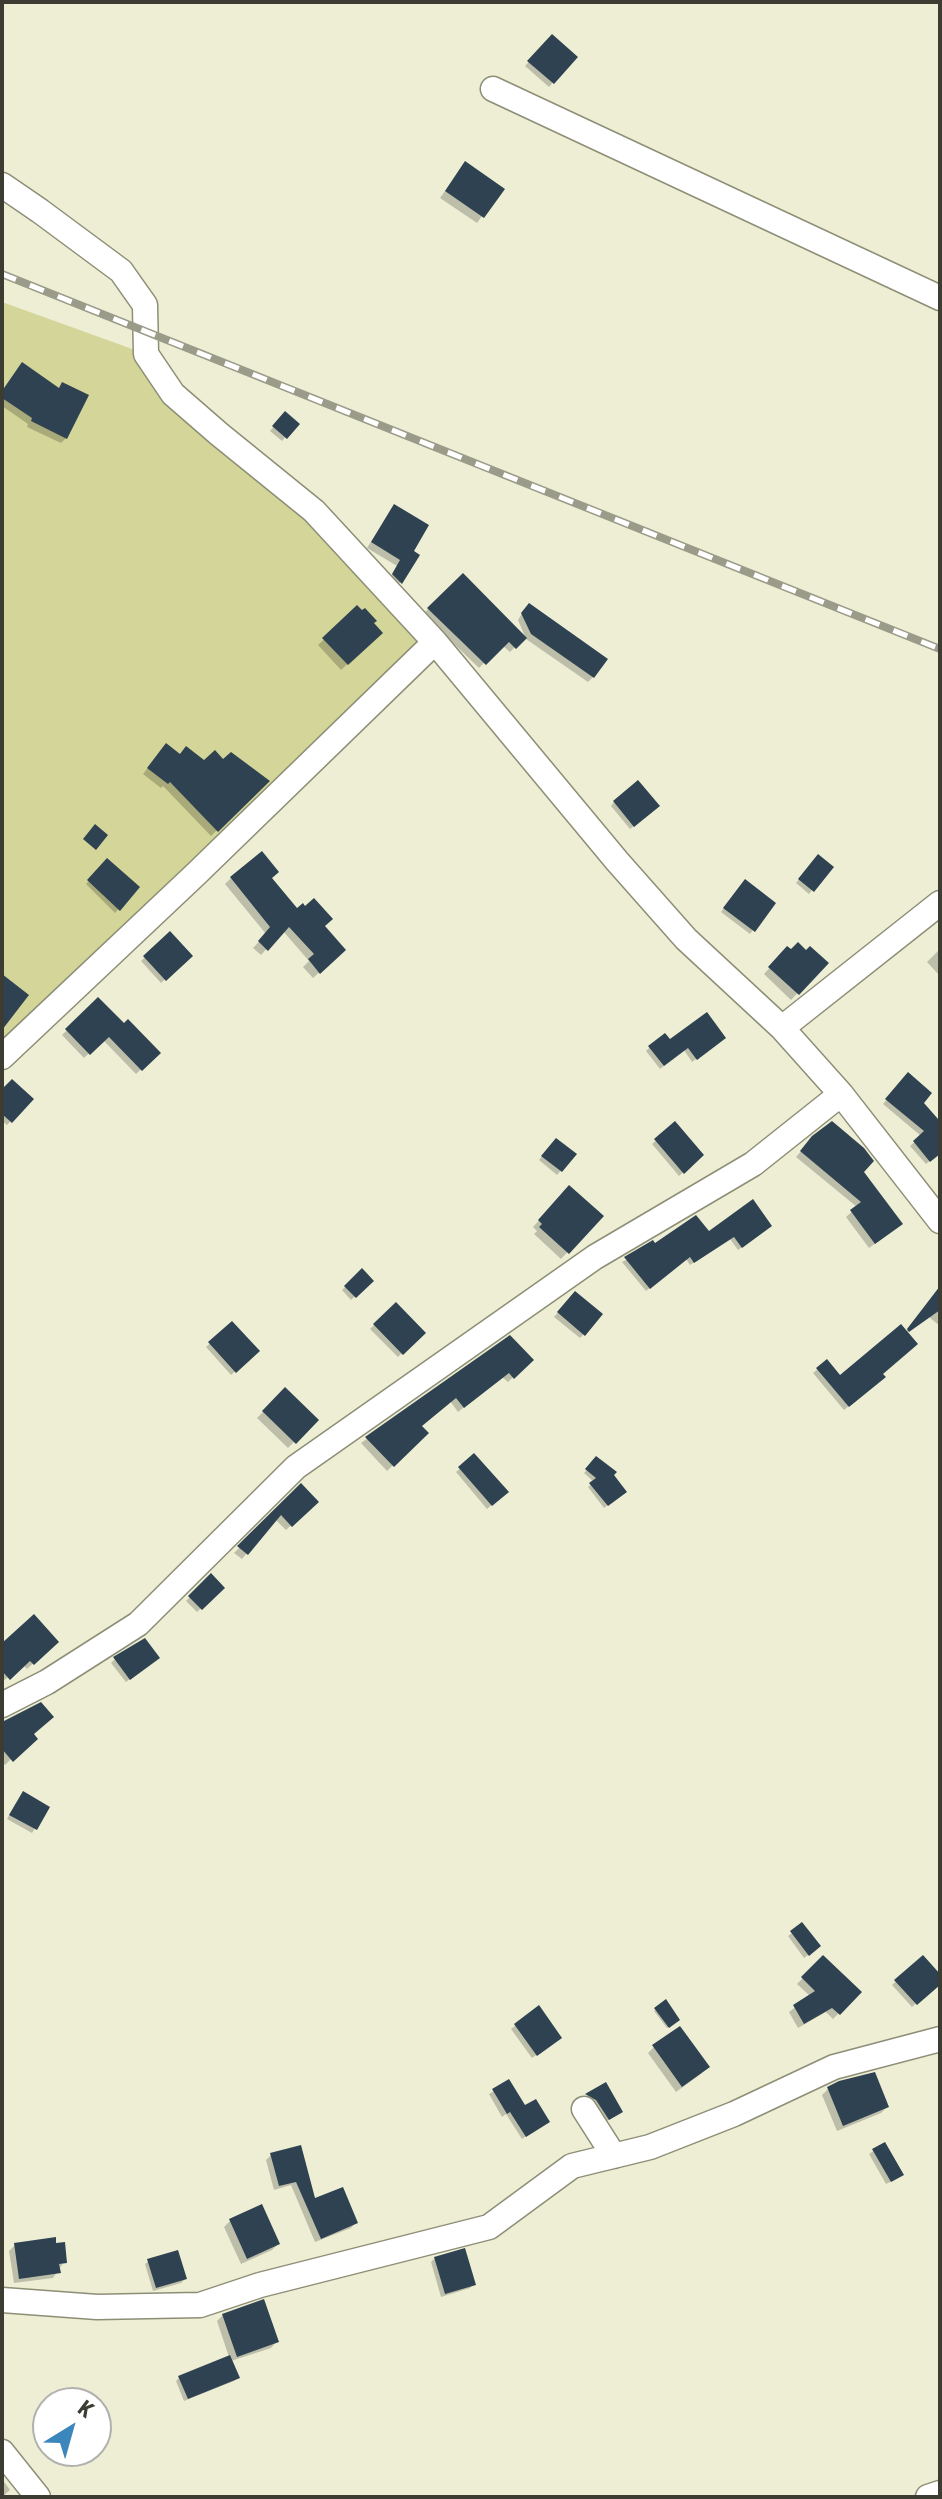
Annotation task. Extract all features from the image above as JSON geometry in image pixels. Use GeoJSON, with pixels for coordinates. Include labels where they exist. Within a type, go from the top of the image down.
{"type":"FeatureCollection","features":[{"type":"Feature","properties":{"kind":"street"},"geometry":{"type":"LineString","coordinates":[[493,89],[940,298]]}},
{"type":"Feature","properties":{"kind":"street"},"geometry":{"type":"LineString","coordinates":[[2,185],[121,271],[145,305],[146,354],[173,394],[314,511],[435,642],[686,939],[782,1028],[841,1094],[940,1221]]}},
{"type":"Feature","properties":{"kind":"street"},"geometry":{"type":"LineString","coordinates":[[2,1057],[435,642]]}},
{"type":"Feature","properties":{"kind":"street"},"geometry":{"type":"LineString","coordinates":[[782,1028],[940,903]]}},
{"type":"Feature","properties":{"kind":"street"},"geometry":{"type":"LineString","coordinates":[[2,1705],[47,1682],[138,1624],[296,1467],[595,1257],[753,1164],[841,1094]]}},
{"type":"Feature","properties":{"kind":"street"},"geometry":{"type":"LineString","coordinates":[[2,2300],[97,2307],[200,2305],[260,2285],[489,2227],[572,2166],[650,2147],[734,2114],[834,2067],[940,2039]]}},
{"type":"Feature","properties":{"kind":"street"},"geometry":{"type":"LineString","coordinates":[[584,2109],[614,2156]]}},
{"type":"Feature","properties":{"kind":"street"},"geometry":{"type":"LineString","coordinates":[[2,2452],[38,2497]]}},
{"type":"Feature","properties":{"kind":"street"},"geometry":{"type":"LineString","coordinates":[[928,2497],[940,2493]]}},
{"type":"Feature","properties":{"kind":"green space"},"geometry":{"type":"Polygon","coordinates":[[[2,302],[146,354],[435,642],[2,1059],[2,302]]]}},
{"type":"Feature","properties":{"kind":"building"},"geometry":{"type":"Polygon","coordinates":[[[552,34],[578,57],[554,84],[527,61],[552,34]]]}},
{"type":"Feature","properties":{"kind":"building"},"geometry":{"type":"Polygon","coordinates":[[[465,161],[505,189],[484,218],[445,191],[465,161]]]}},
{"type":"Feature","properties":{"kind":"building"},"geometry":{"type":"Polygon","coordinates":[[[22,362],[59,388],[62,382],[89,395],[67,439],[31,421],[32,418],[2,398],[2,391],[22,362]]]}},
{"type":"Feature","properties":{"kind":"building"},"geometry":{"type":"Polygon","coordinates":[[[285,411],[300,424],[287,439],[272,426],[285,411]]]}},
{"type":"Feature","properties":{"kind":"building"},"geometry":{"type":"Polygon","coordinates":[[[394,504],[429,525],[414,551],[420,555],[402,584],[392,574],[400,560],[371,542],[394,504]]]}},
{"type":"Feature","properties":{"kind":"building"},"geometry":{"type":"Polygon","coordinates":[[[463,573],[527,638],[516,649],[509,642],[486,665],[427,608],[463,573]]]}},
{"type":"Feature","properties":{"kind":"building"},"geometry":{"type":"Polygon","coordinates":[[[529,603],[608,659],[594,678],[531,634],[521,613],[529,603]]]}},
{"type":"Feature","properties":{"kind":"building"},"geometry":{"type":"Polygon","coordinates":[[[357,605],[362,610],[365,608],[383,633],[348,665],[322,638],[357,605]]]}},
{"type":"Feature","properties":{"kind":"building"},"geometry":{"type":"Polygon","coordinates":[[[166,743],[180,754],[186,746],[204,760],[215,750],[223,759],[231,752],[270,781],[218,832],[170,782],[168,784],[147,768],[166,743]]]}},
{"type":"Feature","properties":{"kind":"building"},"geometry":{"type":"Polygon","coordinates":[[[638,780],[660,806],[634,827],[613,801],[638,780]]]}},
{"type":"Feature","properties":{"kind":"building"},"geometry":{"type":"Polygon","coordinates":[[[95,824],[108,835],[96,850],[83,839],[95,824]]]}},
{"type":"Feature","properties":{"kind":"building"},"geometry":{"type":"Polygon","coordinates":[[[262,851],[279,872],[272,878],[297,908],[314,898],[333,919],[325,926],[346,950],[320,974],[308,959],[314,954],[289,927],[268,951],[258,941],[270,927],[230,877],[262,851]]]}},
{"type":"Feature","properties":{"kind":"building"},"geometry":{"type":"Polygon","coordinates":[[[818,854],[834,867],[814,892],[798,879],[818,854]]]}},
{"type":"Feature","properties":{"kind":"building"},"geometry":{"type":"Polygon","coordinates":[[[107,858],[140,887],[120,911],[87,880],[107,858]]]}},
{"type":"Feature","properties":{"kind":"building"},"geometry":{"type":"Polygon","coordinates":[[[745,879],[776,903],[755,932],[723,908],[745,879]]]}},
{"type":"Feature","properties":{"kind":"building"},"geometry":{"type":"Polygon","coordinates":[[[170,931],[193,956],[166,981],[143,956],[170,931]]]}},
{"type":"Feature","properties":{"kind":"building"},"geometry":{"type":"Polygon","coordinates":[[[798,942],[806,950],[810,946],[829,963],[799,995],[768,967],[787,946],[791,949],[798,942]]]}},
{"type":"Feature","properties":{"kind":"building"},"geometry":{"type":"Polygon","coordinates":[[[2,974],[29,995],[2,1030],[2,974]]]}},
{"type":"Feature","properties":{"kind":"building"},"geometry":{"type":"Polygon","coordinates":[[[98,997],[124,1023],[128,1019],[161,1053],[142,1071],[109,1037],[90,1055],[65,1029],[98,997]]]}},
{"type":"Feature","properties":{"kind":"building"},"geometry":{"type":"Polygon","coordinates":[[[707,1012],[726,1038],[697,1060],[688,1048],[664,1066],[648,1046],[665,1033],[670,1039],[707,1012]]]}},
{"type":"Feature","properties":{"kind":"building"},"geometry":{"type":"Polygon","coordinates":[[[908,1072],[932,1093],[924,1103],[940,1118],[940,1154],[930,1162],[913,1141],[924,1131],[885,1099],[908,1072]]]}},
{"type":"Feature","properties":{"kind":"building"},"geometry":{"type":"Polygon","coordinates":[[[12,1079],[34,1099],[12,1123],[2,1114],[2,1089],[12,1079]]]}},
{"type":"Feature","properties":{"kind":"building"},"geometry":{"type":"Polygon","coordinates":[[[675,1121],[704,1155],[684,1174],[654,1139],[675,1121]]]}},
{"type":"Feature","properties":{"kind":"building"},"geometry":{"type":"Polygon","coordinates":[[[832,1121],[864,1148],[874,1161],[864,1172],[903,1224],[875,1244],[850,1210],[861,1202],[800,1151],[812,1136],[832,1121]]]}},
{"type":"Feature","properties":{"kind":"building"},"geometry":{"type":"Polygon","coordinates":[[[556,1138],[577,1154],[562,1172],[541,1156],[556,1138]]]}},
{"type":"Feature","properties":{"kind":"building"},"geometry":{"type":"Polygon","coordinates":[[[569,1185],[604,1216],[569,1254],[539,1227],[542,1224],[538,1220],[569,1185]]]}},
{"type":"Feature","properties":{"kind":"building"},"geometry":{"type":"Polygon","coordinates":[[[753,1199],[772,1226],[742,1248],[734,1237],[694,1263],[690,1257],[650,1289],[624,1257],[653,1240],[655,1243],[696,1215],[709,1231],[753,1199]]]}},
{"type":"Feature","properties":{"kind":"building"},"geometry":{"type":"Polygon","coordinates":[[[362,1268],[374,1281],[356,1298],[344,1286],[362,1268]]]}},
{"type":"Feature","properties":{"kind":"building"},"geometry":{"type":"Polygon","coordinates":[[[940,1286],[940,1310],[909,1332],[907,1329],[940,1286]]]}},
{"type":"Feature","properties":{"kind":"building"},"geometry":{"type":"Polygon","coordinates":[[[575,1291],[603,1314],[585,1336],[557,1312],[575,1291]]]}},
{"type":"Feature","properties":{"kind":"building"},"geometry":{"type":"Polygon","coordinates":[[[396,1302],[426,1333],[403,1355],[373,1324],[396,1302]]]}},
{"type":"Feature","properties":{"kind":"building"},"geometry":{"type":"Polygon","coordinates":[[[232,1321],[260,1351],[236,1373],[208,1342],[232,1321]]]}},
{"type":"Feature","properties":{"kind":"building"},"geometry":{"type":"Polygon","coordinates":[[[901,1324],[918,1344],[883,1374],[886,1377],[849,1407],[816,1368],[827,1359],[840,1375],[901,1324]]]}},
{"type":"Feature","properties":{"kind":"building"},"geometry":{"type":"Polygon","coordinates":[[[510,1335],[534,1360],[514,1379],[509,1373],[464,1408],[456,1398],[422,1426],[429,1433],[394,1467],[365,1437],[510,1335]]]}},
{"type":"Feature","properties":{"kind":"building"},"geometry":{"type":"Polygon","coordinates":[[[285,1387],[319,1420],[296,1444],[262,1411],[285,1387]]]}},
{"type":"Feature","properties":{"kind":"building"},"geometry":{"type":"Polygon","coordinates":[[[474,1453],[509,1492],[492,1506],[458,1467],[474,1453]]]}},
{"type":"Feature","properties":{"kind":"building"},"geometry":{"type":"Polygon","coordinates":[[[596,1456],[617,1472],[614,1475],[627,1492],[608,1506],[589,1483],[596,1478],[585,1469],[596,1456]]]}},
{"type":"Feature","properties":{"kind":"building"},"geometry":{"type":"Polygon","coordinates":[[[301,1483],[319,1502],[292,1527],[281,1515],[248,1555],[237,1546],[301,1483]]]}},
{"type":"Feature","properties":{"kind":"building"},"geometry":{"type":"Polygon","coordinates":[[[211,1573],[225,1588],[202,1610],[188,1596],[211,1573]]]}},
{"type":"Feature","properties":{"kind":"building"},"geometry":{"type":"Polygon","coordinates":[[[34,1614],[59,1642],[34,1665],[30,1661],[10,1680],[2,1671],[2,1643],[34,1614]]]}},
{"type":"Feature","properties":{"kind":"building"},"geometry":{"type":"Polygon","coordinates":[[[145,1638],[160,1658],[130,1680],[113,1657],[145,1638]]]}},
{"type":"Feature","properties":{"kind":"building"},"geometry":{"type":"Polygon","coordinates":[[[41,1702],[54,1717],[34,1734],[38,1739],[13,1762],[2,1749],[2,1722],[41,1702]]]}},
{"type":"Feature","properties":{"kind":"building"},"geometry":{"type":"Polygon","coordinates":[[[23,1791],[50,1807],[37,1830],[9,1815],[23,1791]]]}},
{"type":"Feature","properties":{"kind":"building"},"geometry":{"type":"Polygon","coordinates":[[[802,1922],[821,1946],[809,1956],[790,1931],[802,1922]]]}},
{"type":"Feature","properties":{"kind":"building"},"geometry":{"type":"Polygon","coordinates":[[[823,1955],[862,1992],[840,2015],[832,2008],[804,2024],[793,2005],[815,1991],[801,1977],[823,1955]]]}},
{"type":"Feature","properties":{"kind":"building"},"geometry":{"type":"Polygon","coordinates":[[[923,1955],[940,1974],[940,1985],[917,2005],[894,1980],[923,1955]]]}},
{"type":"Feature","properties":{"kind":"building"},"geometry":{"type":"Polygon","coordinates":[[[666,1999],[680,2020],[669,2028],[654,2008],[666,1999]]]}},
{"type":"Feature","properties":{"kind":"building"},"geometry":{"type":"Polygon","coordinates":[[[539,2005],[562,2038],[537,2056],[514,2024],[539,2005]]]}},
{"type":"Feature","properties":{"kind":"building"},"geometry":{"type":"Polygon","coordinates":[[[680,2026],[710,2067],[682,2087],[652,2045],[680,2026]]]}},
{"type":"Feature","properties":{"kind":"building"},"geometry":{"type":"Polygon","coordinates":[[[875,2072],[889,2107],[843,2126],[827,2087],[875,2072]]]}},
{"type":"Feature","properties":{"kind":"building"},"geometry":{"type":"Polygon","coordinates":[[[509,2079],[525,2105],[536,2099],[550,2122],[526,2137],[492,2089],[509,2079]]]}},
{"type":"Feature","properties":{"kind":"building"},"geometry":{"type":"Polygon","coordinates":[[[606,2082],[623,2112],[609,2120],[596,2100],[585,2094],[606,2082]]]}},
{"type":"Feature","properties":{"kind":"building"},"geometry":{"type":"Polygon","coordinates":[[[885,2142],[904,2175],[891,2182],[872,2149],[885,2142]]]}},
{"type":"Feature","properties":{"kind":"building"},"geometry":{"type":"Polygon","coordinates":[[[301,2145],[315,2198],[343,2187],[358,2223],[321,2239],[296,2182],[279,2186],[270,2153],[301,2145]]]}},
{"type":"Feature","properties":{"kind":"building"},"geometry":{"type":"Polygon","coordinates":[[[262,2204],[280,2244],[247,2259],[229,2219],[262,2204]]]}},
{"type":"Feature","properties":{"kind":"building"},"geometry":{"type":"Polygon","coordinates":[[[56,2237],[56,2243],[65,2242],[67,2263],[59,2264],[61,2273],[19,2279],[14,2243],[56,2237]]]}},
{"type":"Feature","properties":{"kind":"building"},"geometry":{"type":"Polygon","coordinates":[[[465,2248],[476,2285],[445,2294],[434,2257],[465,2248]]]}},
{"type":"Feature","properties":{"kind":"building"},"geometry":{"type":"Polygon","coordinates":[[[178,2250],[187,2279],[156,2288],[147,2259],[178,2250]]]}},
{"type":"Feature","properties":{"kind":"building"},"geometry":{"type":"Polygon","coordinates":[[[264,2299],[279,2342],[237,2357],[222,2314],[264,2299]]]}},
{"type":"Feature","properties":{"kind":"building"},"geometry":{"type":"Polygon","coordinates":[[[230,2355],[240,2378],[188,2399],[178,2376],[230,2355]]]}},
{"type":"Feature","properties":{"kind":"railway"},"geometry":{"type":"LineString","coordinates":[[2,274],[940,649]]}}]}
